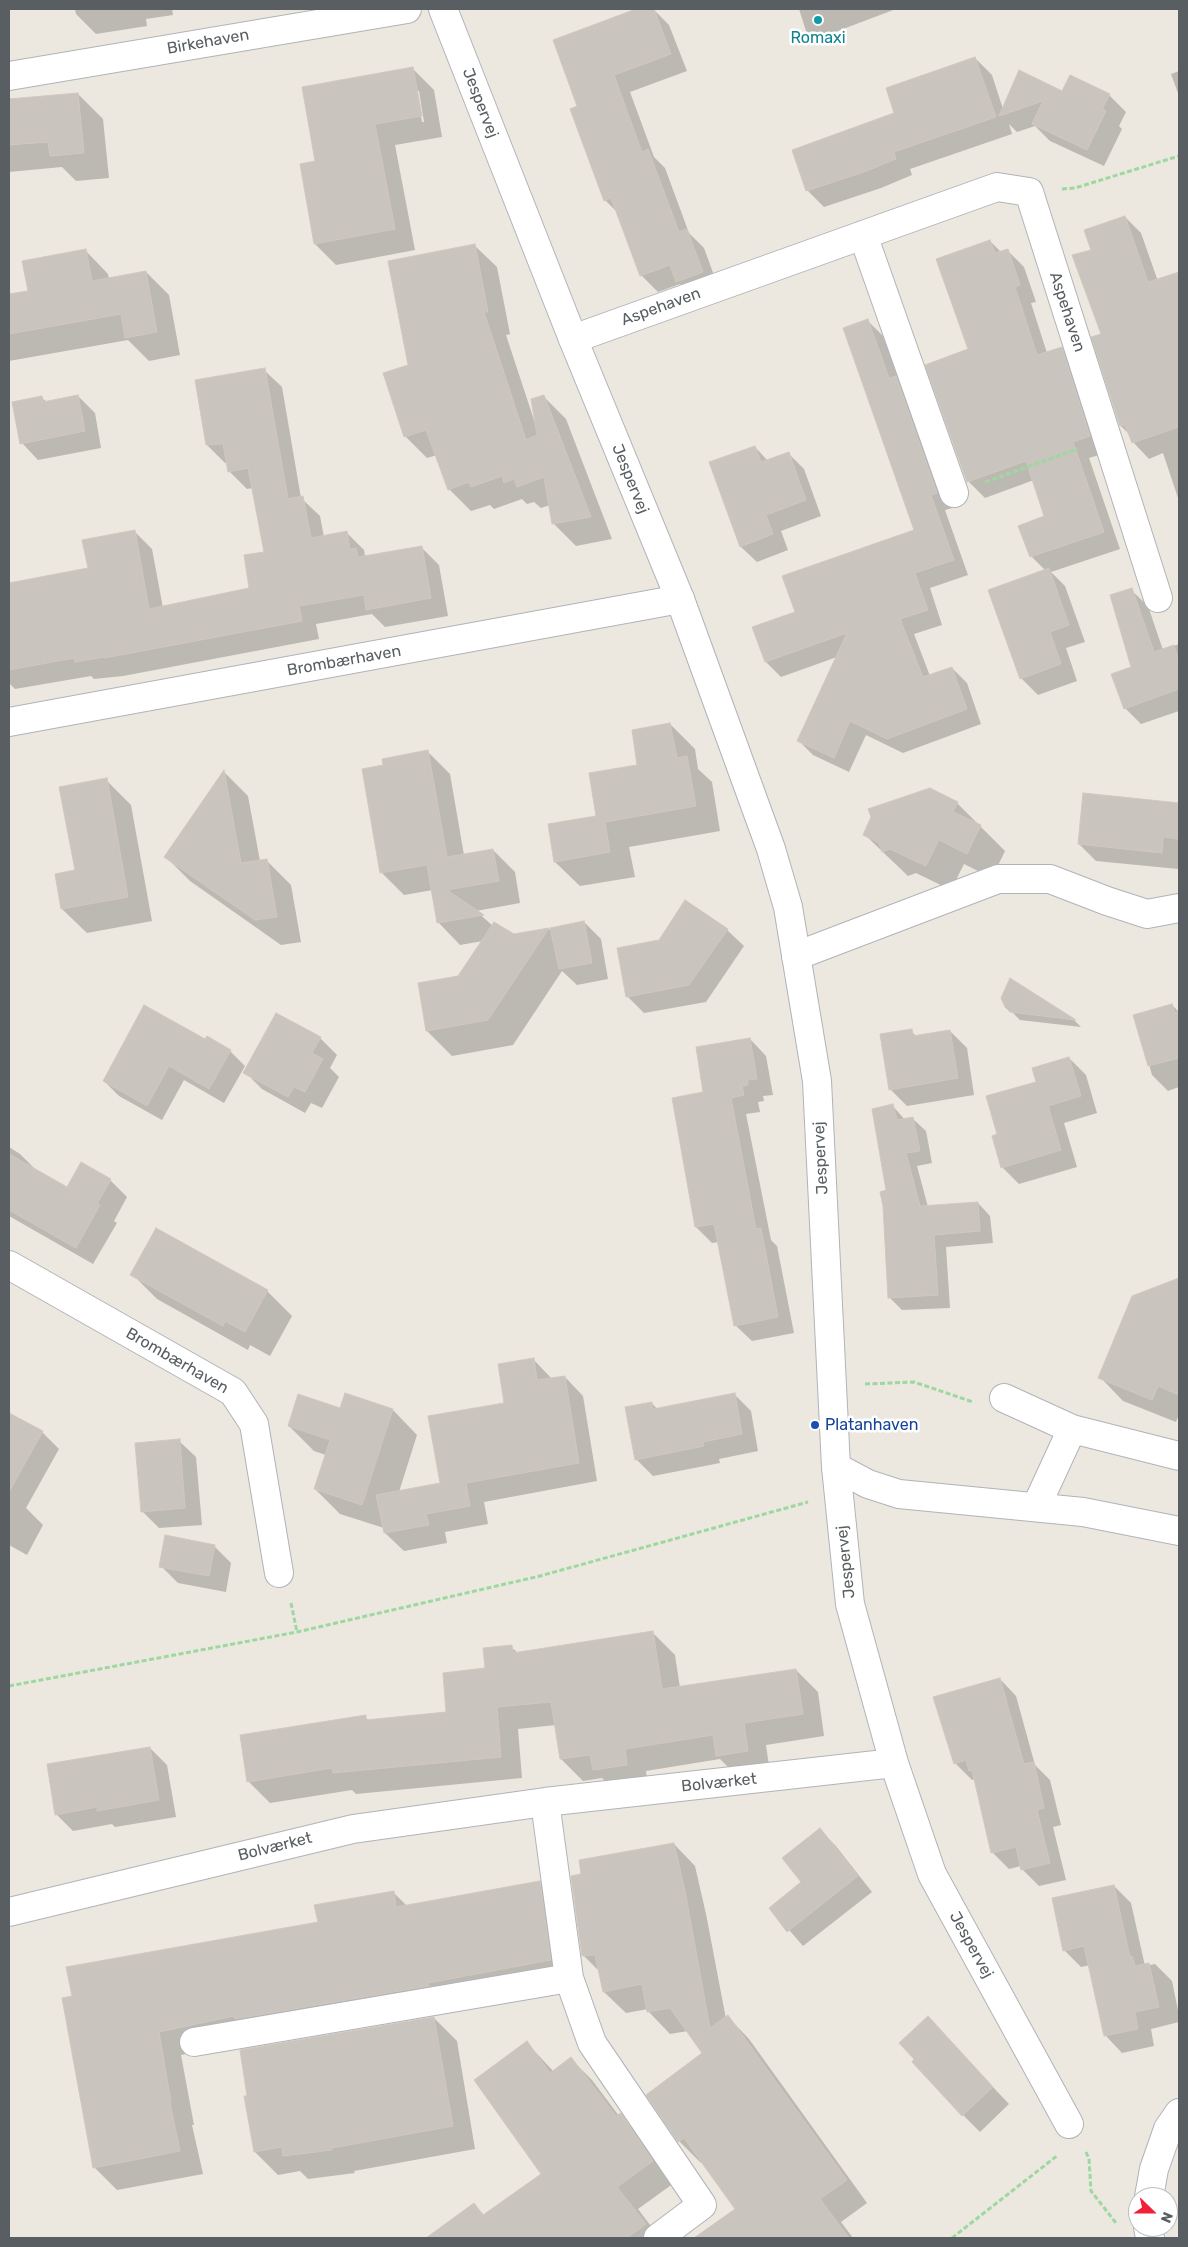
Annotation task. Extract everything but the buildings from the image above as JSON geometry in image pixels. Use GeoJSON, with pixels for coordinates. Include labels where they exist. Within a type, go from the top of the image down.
{"type":"FeatureCollection","features":[{"type":"Feature","properties":{"kind":"street","name":"Birkehaven"},"geometry":{"type":"LineString","coordinates":[[9,76],[407,9]]}},
{"type":"Feature","properties":{"kind":"street","name":"Jespervej"},"geometry":{"type":"LineString","coordinates":[[443,9],[573,338],[680,599],[772,849],[788,907],[817,1081],[836,1467],[850,1604],[894,1763],[932,1874],[1074,2131]]}},
{"type":"Feature","properties":{"kind":"street","name":"Aspehaven"},"geometry":{"type":"LineString","coordinates":[[573,338],[997,187],[1029,192],[1158,598]]}},
{"type":"Feature","properties":{"kind":"street"},"geometry":{"type":"LineString","coordinates":[[863,236],[954,494]]}},
{"type":"Feature","properties":{"kind":"street","name":"Brombærhaven"},"geometry":{"type":"LineString","coordinates":[[9,722],[680,599]]}},
{"type":"Feature","properties":{"kind":"street"},"geometry":{"type":"LineString","coordinates":[[796,956],[998,879],[1050,879],[1106,902],[1147,914],[1179,908]]}},
{"type":"Feature","properties":{"kind":"street","name":"Brombærhaven"},"geometry":{"type":"LineString","coordinates":[[9,1265],[232,1392],[254,1424],[279,1572]]}},
{"type":"Feature","properties":{"kind":"street"},"geometry":{"type":"LineString","coordinates":[[1004,1398],[1072,1429],[1179,1456]]}},
{"type":"Feature","properties":{"kind":"street"},"geometry":{"type":"LineString","coordinates":[[1036,1507],[1072,1429]]}},
{"type":"Feature","properties":{"kind":"street"},"geometry":{"type":"LineString","coordinates":[[836,1467],[868,1484],[899,1494],[1083,1512],[1179,1531]]}},
{"type":"Feature","properties":{"kind":"street","name":"Bolværket"},"geometry":{"type":"LineString","coordinates":[[9,1912],[353,1828],[545,1802],[894,1763]]}},
{"type":"Feature","properties":{"kind":"street"},"geometry":{"type":"LineString","coordinates":[[545,1802],[569,1978],[592,2042],[702,2205],[658,2238]]}},
{"type":"Feature","properties":{"kind":"street"},"geometry":{"type":"LineString","coordinates":[[194,2042],[569,1978]]}},
{"type":"Feature","properties":{"kind":"street"},"geometry":{"type":"LineString","coordinates":[[1151,2187],[1154,2169],[1168,2129],[1179,2113]]}},
{"type":"Feature","properties":{"kind":"path"},"geometry":{"type":"LineString","coordinates":[[1029,192],[1075,188],[1179,156]]}},
{"type":"Feature","properties":{"kind":"path"},"geometry":{"type":"LineString","coordinates":[[954,494],[1108,438]]}},
{"type":"Feature","properties":{"kind":"path"},"geometry":{"type":"LineString","coordinates":[[832,1385],[914,1382],[990,1408],[1004,1398]]}},
{"type":"Feature","properties":{"kind":"path"},"geometry":{"type":"LineString","coordinates":[[9,1686],[297,1632],[540,1576],[811,1501],[836,1467]]}},
{"type":"Feature","properties":{"kind":"path"},"geometry":{"type":"LineString","coordinates":[[952,2238],[1074,2131],[1089,2159],[1091,2191],[1110,2217],[1122,2228]]}},
{"type":"Feature","properties":{"kind":"place","name":"Romaxi"},"geometry":{"type":"Point","coordinates":[818,20]}},
{"type":"Feature","properties":{"kind":"place","name":"Platanhaven"},"geometry":{"type":"Point","coordinates":[815,1425]}}]}
